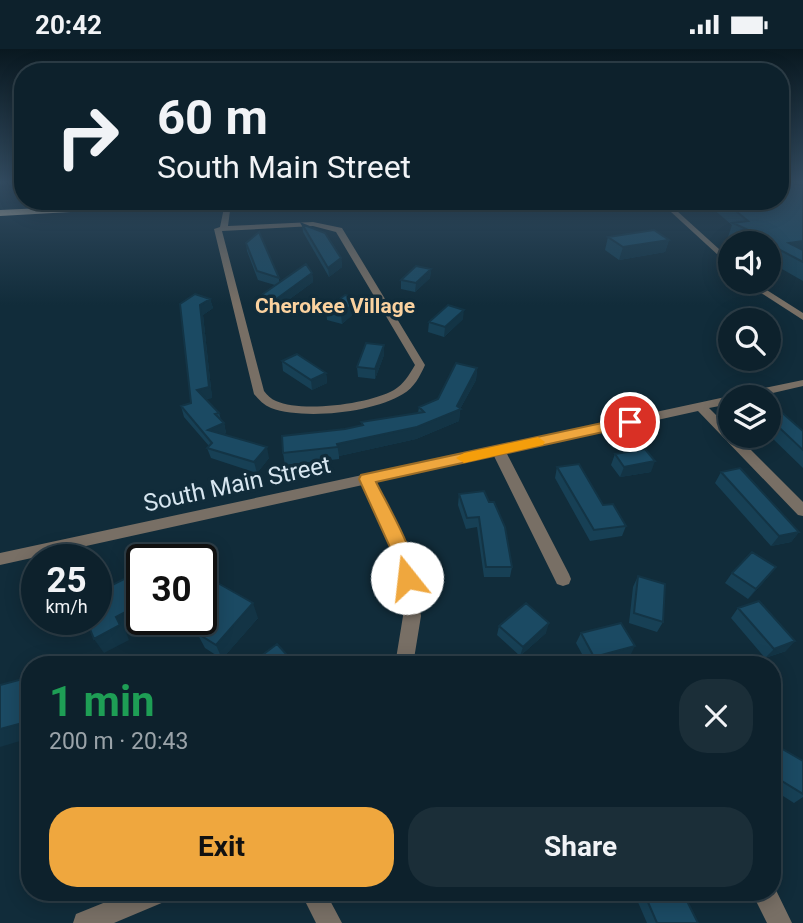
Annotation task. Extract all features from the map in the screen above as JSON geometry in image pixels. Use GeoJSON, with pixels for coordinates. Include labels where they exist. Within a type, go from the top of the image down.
{"type":"FeatureCollection","features":[{"type":"Feature","properties":{"kind":"street"},"geometry":{"type":"LineString","coordinates":[[224,228],[225,224]]}},
{"type":"Feature","properties":{"kind":"street"},"geometry":{"type":"LineString","coordinates":[[313,224],[339,230],[416,356],[420,365],[413,381],[396,394],[325,410],[285,409],[271,404],[258,392],[218,229],[224,228],[313,224]]}},
{"type":"Feature","properties":{"kind":"street"},"geometry":{"type":"LineString","coordinates":[[687,224],[718,253]]}},
{"type":"Feature","properties":{"kind":"street"},"geometry":{"type":"LineString","coordinates":[[767,294],[803,317]]}},
{"type":"Feature","properties":{"kind":"street"},"geometry":{"type":"LineString","coordinates":[[781,388],[803,383]]}},
{"type":"Feature","properties":{"kind":"street","name":"South Main Street"},"geometry":{"type":"LineString","coordinates":[[0,559],[718,402]]}},
{"type":"Feature","properties":{"kind":"street"},"geometry":{"type":"LineString","coordinates":[[701,406],[803,511]]}},
{"type":"Feature","properties":{"kind":"street"},"geometry":{"type":"LineString","coordinates":[[498,450],[563,579]]}},
{"type":"Feature","properties":{"kind":"street"},"geometry":{"type":"LineString","coordinates":[[366,479],[404,558],[412,616],[405,656]]}},
{"type":"Feature","properties":{"kind":"street"},"geometry":{"type":"LineString","coordinates":[[85,923],[136,901]]}},
{"type":"Feature","properties":{"kind":"street"},"geometry":{"type":"LineString","coordinates":[[318,901],[330,923]]}},
{"type":"Feature","properties":{"kind":"street"},"geometry":{"type":"LineString","coordinates":[[768,901],[780,923]]}},
{"type":"Feature","properties":{"kind":"building"},"geometry":{"type":"Polygon","coordinates":[[[302,224],[325,233],[341,258],[328,268],[302,224]]]}},
{"type":"Feature","properties":{"kind":"building"},"geometry":{"type":"Polygon","coordinates":[[[735,224],[803,224],[803,241],[789,243],[803,250],[803,262],[781,250],[781,231],[742,230],[746,229],[735,224]]]}},
{"type":"Feature","properties":{"kind":"building"},"geometry":{"type":"Polygon","coordinates":[[[654,230],[669,240],[623,247],[608,237],[654,230]]]}},
{"type":"Feature","properties":{"kind":"building"},"geometry":{"type":"Polygon","coordinates":[[[259,232],[279,278],[257,271],[246,243],[259,232]]]}},
{"type":"Feature","properties":{"kind":"building"},"geometry":{"type":"Polygon","coordinates":[[[306,264],[312,273],[275,300],[260,296],[306,264]]]}},
{"type":"Feature","properties":{"kind":"building"},"geometry":{"type":"Polygon","coordinates":[[[416,266],[431,269],[416,283],[401,280],[416,266]]]}},
{"type":"Feature","properties":{"kind":"building"},"geometry":{"type":"Polygon","coordinates":[[[195,294],[210,299],[200,305],[209,387],[197,390],[219,413],[215,414],[224,423],[208,430],[267,447],[254,462],[207,448],[212,443],[181,406],[191,403],[180,304],[195,294]]]}},
{"type":"Feature","properties":{"kind":"building"},"geometry":{"type":"Polygon","coordinates":[[[345,295],[359,299],[341,314],[326,310],[345,295]]]}},
{"type":"Feature","properties":{"kind":"building"},"geometry":{"type":"Polygon","coordinates":[[[448,305],[464,310],[445,327],[429,322],[448,305]]]}},
{"type":"Feature","properties":{"kind":"building"},"geometry":{"type":"Polygon","coordinates":[[[366,343],[384,345],[375,369],[357,367],[366,343]]]}},
{"type":"Feature","properties":{"kind":"building"},"geometry":{"type":"Polygon","coordinates":[[[297,354],[326,373],[311,380],[282,361],[297,354]]]}},
{"type":"Feature","properties":{"kind":"building"},"geometry":{"type":"Polygon","coordinates":[[[456,363],[477,368],[457,406],[461,409],[417,427],[337,444],[338,447],[283,453],[282,436],[345,429],[363,425],[361,422],[424,412],[419,407],[438,399],[456,363]]]}},
{"type":"Feature","properties":{"kind":"building"},"geometry":{"type":"Polygon","coordinates":[[[781,412],[803,431],[803,450],[781,429],[781,412]]]}},
{"type":"Feature","properties":{"kind":"building"},"geometry":{"type":"Polygon","coordinates":[[[645,449],[655,461],[624,467],[615,454],[645,449]]]}},
{"type":"Feature","properties":{"kind":"building"},"geometry":{"type":"Polygon","coordinates":[[[579,464],[603,505],[613,504],[626,526],[594,530],[557,467],[579,464]]]}},
{"type":"Feature","properties":{"kind":"building"},"geometry":{"type":"Polygon","coordinates":[[[740,468],[799,532],[779,536],[721,472],[740,468]]]}},
{"type":"Feature","properties":{"kind":"building"},"geometry":{"type":"Polygon","coordinates":[[[484,491],[489,502],[494,502],[505,527],[512,567],[486,567],[479,517],[467,518],[459,494],[484,491]]]}},
{"type":"Feature","properties":{"kind":"building"},"geometry":{"type":"Polygon","coordinates":[[[752,552],[776,567],[756,589],[732,573],[752,552]]]}},
{"type":"Feature","properties":{"kind":"building"},"geometry":{"type":"Polygon","coordinates":[[[638,576],[665,584],[663,622],[634,613],[638,576]]]}},
{"type":"Feature","properties":{"kind":"building"},"geometry":{"type":"Polygon","coordinates":[[[126,578],[126,612],[116,617],[120,625],[112,629],[112,585],[126,578]]]}},
{"type":"Feature","properties":{"kind":"building"},"geometry":{"type":"Polygon","coordinates":[[[217,583],[253,603],[216,645],[200,635],[217,635],[217,583]]]}},
{"type":"Feature","properties":{"kind":"building"},"geometry":{"type":"Polygon","coordinates":[[[759,601],[795,641],[774,649],[738,608],[759,601]]]}},
{"type":"Feature","properties":{"kind":"building"},"geometry":{"type":"Polygon","coordinates":[[[526,603],[549,623],[523,647],[499,626],[526,603]]]}},
{"type":"Feature","properties":{"kind":"building"},"geometry":{"type":"Polygon","coordinates":[[[621,623],[635,646],[593,656],[581,633],[621,623]]]}},
{"type":"Feature","properties":{"kind":"building"},"geometry":{"type":"Polygon","coordinates":[[[277,644],[288,656],[261,656],[277,644]]]}},
{"type":"Feature","properties":{"kind":"building"},"geometry":{"type":"Polygon","coordinates":[[[21,679],[21,723],[0,729],[0,685],[21,679]]]}},
{"type":"Feature","properties":{"kind":"building"},"geometry":{"type":"Polygon","coordinates":[[[781,748],[803,761],[803,794],[781,781],[781,748]]]}},
{"type":"Feature","properties":{"kind":"building"},"geometry":{"type":"Polygon","coordinates":[[[647,901],[687,901],[698,923],[657,923],[647,901]]]}},
{"type":"Feature","properties":{"kind":"slow traffic"},"geometry":{"type":"LineString","coordinates":[[464,458],[538,442]]}},
{"type":"Feature","properties":{"kind":"district","name":"Cherokee Village"},"geometry":{"type":"Point","coordinates":[335,306]}},
{"type":"Feature","properties":{"kind":"route"},"geometry":{"type":"LineString","coordinates":[[407,578],[404,558],[366,479],[630,422]]}}]}
